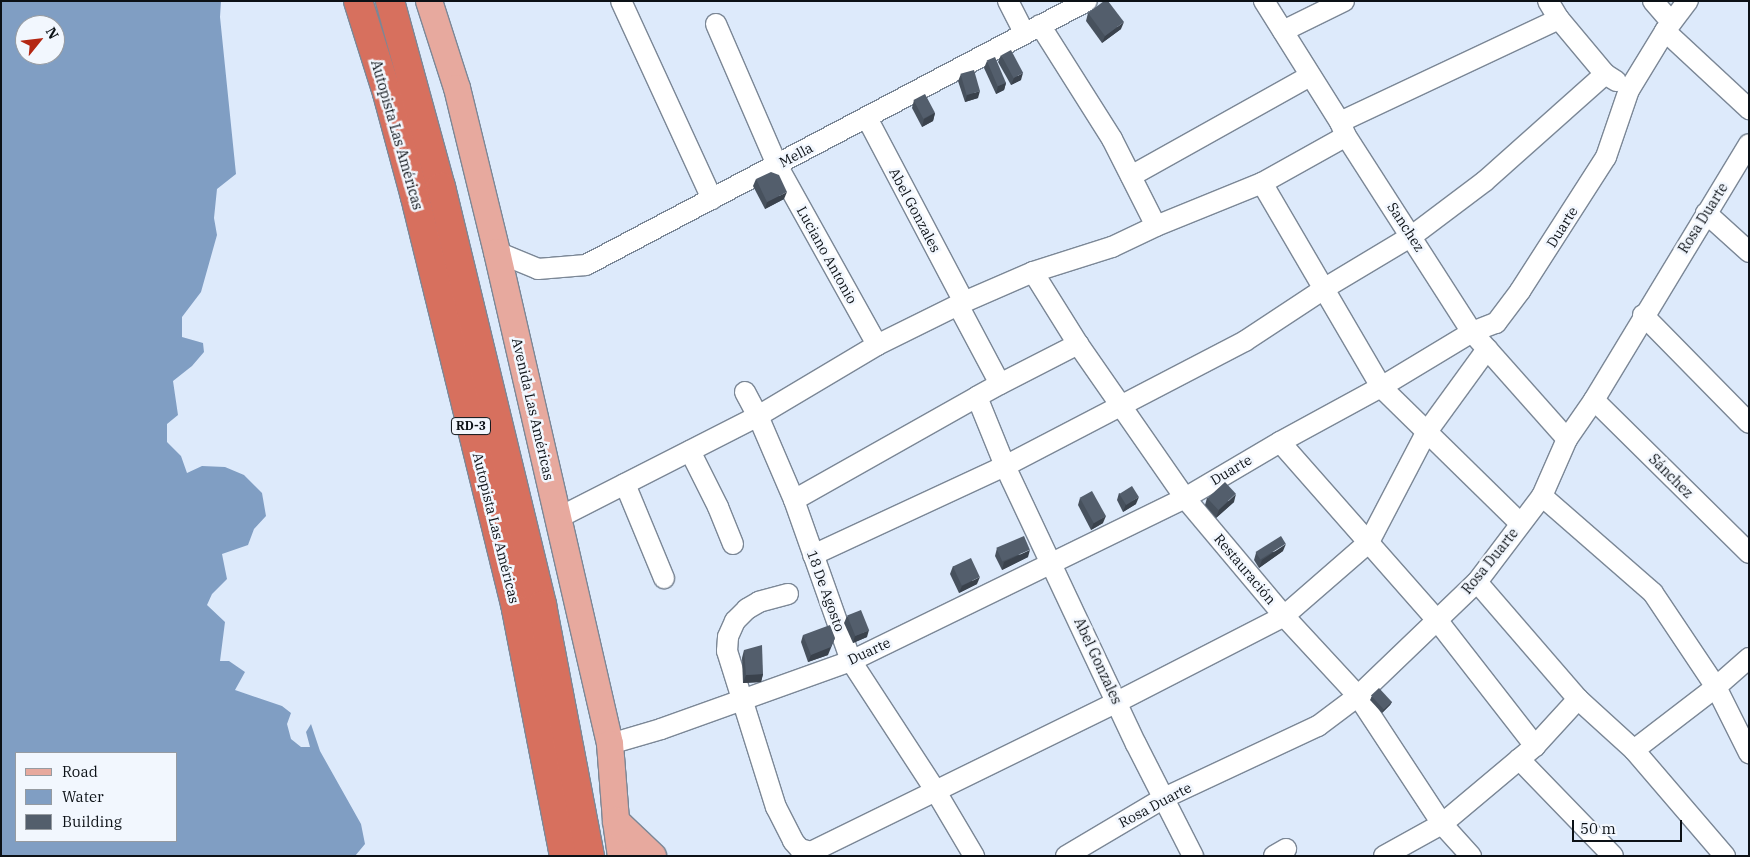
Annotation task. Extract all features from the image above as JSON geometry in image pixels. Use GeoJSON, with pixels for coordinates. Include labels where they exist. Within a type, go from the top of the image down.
{"type":"FeatureCollection","features":[{"type":"Feature","properties":{"kind":"highway","name":"Autopista Las Américas"},"geometry":{"type":"LineString","coordinates":[[358,1],[387,93],[415,197],[509,581],[564,856]]}},
{"type":"Feature","properties":{"kind":"highway","name":"Autopista Las Américas"},"geometry":{"type":"LineString","coordinates":[[390,1],[442,186],[542,605],[590,856]]}},
{"type":"Feature","properties":{"kind":"main road","name":"Avenida Las Américas"},"geometry":{"type":"LineString","coordinates":[[429,1],[457,88],[497,252],[610,744],[616,821],[622,856]]}},
{"type":"Feature","properties":{"kind":"main road"},"geometry":{"type":"LineString","coordinates":[[616,821],[653,856]]}},
{"type":"Feature","properties":{"kind":"street"},"geometry":{"type":"LineString","coordinates":[[621,1],[712,199]]}},
{"type":"Feature","properties":{"kind":"street"},"geometry":{"type":"LineString","coordinates":[[1008,1],[1032,29],[1112,139],[1156,226]]}},
{"type":"Feature","properties":{"kind":"street","name":"Sanchez"},"geometry":{"type":"LineString","coordinates":[[1264,1],[1472,332],[1567,439]]}},
{"type":"Feature","properties":{"kind":"street"},"geometry":{"type":"LineString","coordinates":[[1283,30],[1344,1]]}},
{"type":"Feature","properties":{"kind":"street"},"geometry":{"type":"LineString","coordinates":[[1548,1],[1559,19],[1605,74],[1629,90]]}},
{"type":"Feature","properties":{"kind":"street"},"geometry":{"type":"LineString","coordinates":[[1653,1],[1668,27],[1749,109]]}},
{"type":"Feature","properties":{"kind":"street","name":"Duarte"},"geometry":{"type":"LineString","coordinates":[[610,744],[661,730],[851,661],[1185,498],[1280,442],[1381,387],[1472,332],[1496,323],[1538,264],[1606,157],[1629,90],[1668,27],[1688,1]]}},
{"type":"Feature","properties":{"kind":"street","name":"Mella"},"geometry":{"type":"LineString","coordinates":[[497,252],[538,269],[586,265],[1083,2]]}},
{"type":"Feature","properties":{"kind":"street"},"geometry":{"type":"LineString","coordinates":[[558,518],[758,416],[877,345],[961,303],[1033,272],[1112,247],[1156,226],[1262,183],[1343,129],[1559,19]]}},
{"type":"Feature","properties":{"kind":"street","name":"Luciano Antonio"},"geometry":{"type":"LineString","coordinates":[[716,24],[778,165],[877,345]]}},
{"type":"Feature","properties":{"kind":"street"},"geometry":{"type":"LineString","coordinates":[[812,555],[1005,466],[1245,341],[1323,290],[1412,236],[1485,181],[1605,74]]}},
{"type":"Feature","properties":{"kind":"street"},"geometry":{"type":"LineString","coordinates":[[1131,176],[1310,76]]}},
{"type":"Feature","properties":{"kind":"street","name":"Abel Gonzales"},"geometry":{"type":"LineString","coordinates":[[866,118],[961,303],[1000,384]]}},
{"type":"Feature","properties":{"kind":"street","name":"Rosa Duarte"},"geometry":{"type":"LineString","coordinates":[[1066,856],[1164,798],[1318,726],[1358,696],[1477,582],[1542,496],[1567,439],[1594,400],[1643,315],[1749,144]]}},
{"type":"Feature","properties":{"kind":"street"},"geometry":{"type":"LineString","coordinates":[[1262,183],[1381,387],[1520,524]]}},
{"type":"Feature","properties":{"kind":"street"},"geometry":{"type":"LineString","coordinates":[[1706,213],[1749,252]]}},
{"type":"Feature","properties":{"kind":"street","name":"Restauración"},"geometry":{"type":"LineString","coordinates":[[1033,272],[1078,344],[1185,498],[1284,616],[1358,696],[1442,824],[1471,856]]}},
{"type":"Feature","properties":{"kind":"street"},"geometry":{"type":"LineString","coordinates":[[1643,315],[1718,394],[1749,423]]}},
{"type":"Feature","properties":{"kind":"street"},"geometry":{"type":"LineString","coordinates":[[794,500],[1000,384],[1078,344]]}},
{"type":"Feature","properties":{"kind":"street"},"geometry":{"type":"LineString","coordinates":[[788,594],[759,602],[747,609],[735,621],[728,637],[727,651],[744,699],[776,807],[793,841],[800,849],[812,852],[1117,702],[1284,616],[1369,542],[1426,433],[1487,349]]}},
{"type":"Feature","properties":{"kind":"street","name":"18 De Agosto"},"geometry":{"type":"LineString","coordinates":[[745,392],[758,416],[794,500],[851,661],[935,790],[974,856]]}},
{"type":"Feature","properties":{"kind":"street","name":"Abel Gonzales"},"geometry":{"type":"LineString","coordinates":[[977,397],[1005,466],[1192,856]]}},
{"type":"Feature","properties":{"kind":"street","name":"Sánchez"},"geometry":{"type":"LineString","coordinates":[[1594,400],[1749,553]]}},
{"type":"Feature","properties":{"kind":"street"},"geometry":{"type":"LineString","coordinates":[[1280,442],[1437,620],[1535,746]]}},
{"type":"Feature","properties":{"kind":"street"},"geometry":{"type":"LineString","coordinates":[[690,451],[718,507],[733,544]]}},
{"type":"Feature","properties":{"kind":"street"},"geometry":{"type":"LineString","coordinates":[[625,484],[664,578]]}},
{"type":"Feature","properties":{"kind":"street"},"geometry":{"type":"LineString","coordinates":[[1542,496],[1653,593],[1716,687],[1749,753]]}},
{"type":"Feature","properties":{"kind":"street"},"geometry":{"type":"LineString","coordinates":[[1477,582],[1578,699],[1634,750],[1725,856]]}},
{"type":"Feature","properties":{"kind":"street"},"geometry":{"type":"LineString","coordinates":[[1634,750],[1716,687],[1749,658]]}},
{"type":"Feature","properties":{"kind":"street"},"geometry":{"type":"LineString","coordinates":[[1384,856],[1442,824],[1535,746],[1578,699]]}},
{"type":"Feature","properties":{"kind":"street"},"geometry":{"type":"LineString","coordinates":[[1519,759],[1613,856]]}},
{"type":"Feature","properties":{"kind":"water"},"geometry":{"type":"Polygon","coordinates":[[[1,1],[221,1],[220,17],[236,174],[217,189],[214,218],[217,235],[201,292],[182,317],[182,337],[203,343],[204,352],[192,366],[173,381],[178,415],[167,424],[167,442],[181,456],[187,473],[202,466],[225,467],[244,475],[262,493],[266,516],[254,529],[248,545],[222,554],[227,579],[212,594],[207,605],[225,622],[220,661],[229,661],[245,672],[235,690],[282,706],[291,713],[287,724],[291,739],[301,747],[310,747],[306,732],[311,724],[320,751],[361,824],[365,844],[355,856],[1,856],[1,1]]]}},
{"type":"Feature","properties":{"kind":"building"},"geometry":{"type":"Polygon","coordinates":[[[1104,1],[1108,1],[1124,22],[1105,36],[1088,13],[1104,1]]]}},
{"type":"Feature","properties":{"kind":"building"},"geometry":{"type":"Polygon","coordinates":[[[1011,50],[1023,73],[1013,78],[1001,55],[1011,50]]]}},
{"type":"Feature","properties":{"kind":"building"},"geometry":{"type":"Polygon","coordinates":[[[995,57],[1006,83],[998,86],[987,61],[995,57]]]}},
{"type":"Feature","properties":{"kind":"building"},"geometry":{"type":"Polygon","coordinates":[[[974,70],[980,91],[967,95],[961,74],[974,70]]]}},
{"type":"Feature","properties":{"kind":"building"},"geometry":{"type":"Polygon","coordinates":[[[925,94],[935,113],[923,119],[914,100],[925,94]]]}},
{"type":"Feature","properties":{"kind":"building"},"geometry":{"type":"Polygon","coordinates":[[[771,172],[779,175],[787,192],[767,202],[756,179],[771,172]]]}},
{"type":"Feature","properties":{"kind":"building"},"geometry":{"type":"Polygon","coordinates":[[[1225,482],[1236,494],[1218,510],[1207,498],[1225,482]]]}},
{"type":"Feature","properties":{"kind":"building"},"geometry":{"type":"Polygon","coordinates":[[[1132,486],[1139,497],[1126,505],[1119,494],[1132,486]]]}},
{"type":"Feature","properties":{"kind":"building"},"geometry":{"type":"Polygon","coordinates":[[[1092,491],[1106,516],[1094,523],[1080,498],[1092,491]]]}},
{"type":"Feature","properties":{"kind":"building"},"geometry":{"type":"Polygon","coordinates":[[[1024,536],[1030,550],[1002,562],[996,548],[1024,536]]]}},
{"type":"Feature","properties":{"kind":"building"},"geometry":{"type":"Polygon","coordinates":[[[1281,536],[1286,544],[1260,560],[1256,552],[1281,536]]]}},
{"type":"Feature","properties":{"kind":"building"},"geometry":{"type":"Polygon","coordinates":[[[971,558],[980,577],[962,585],[953,566],[971,558]]]}},
{"type":"Feature","properties":{"kind":"building"},"geometry":{"type":"Polygon","coordinates":[[[861,610],[869,630],[855,636],[847,616],[861,610]]]}},
{"type":"Feature","properties":{"kind":"building"},"geometry":{"type":"Polygon","coordinates":[[[830,625],[835,638],[831,647],[811,655],[803,635],[830,625]]]}},
{"type":"Feature","properties":{"kind":"building"},"geometry":{"type":"Polygon","coordinates":[[[762,645],[763,674],[746,675],[744,650],[762,645]]]}},
{"type":"Feature","properties":{"kind":"building"},"geometry":{"type":"Polygon","coordinates":[[[1379,688],[1392,702],[1384,709],[1371,696],[1379,688]]]}}]}
